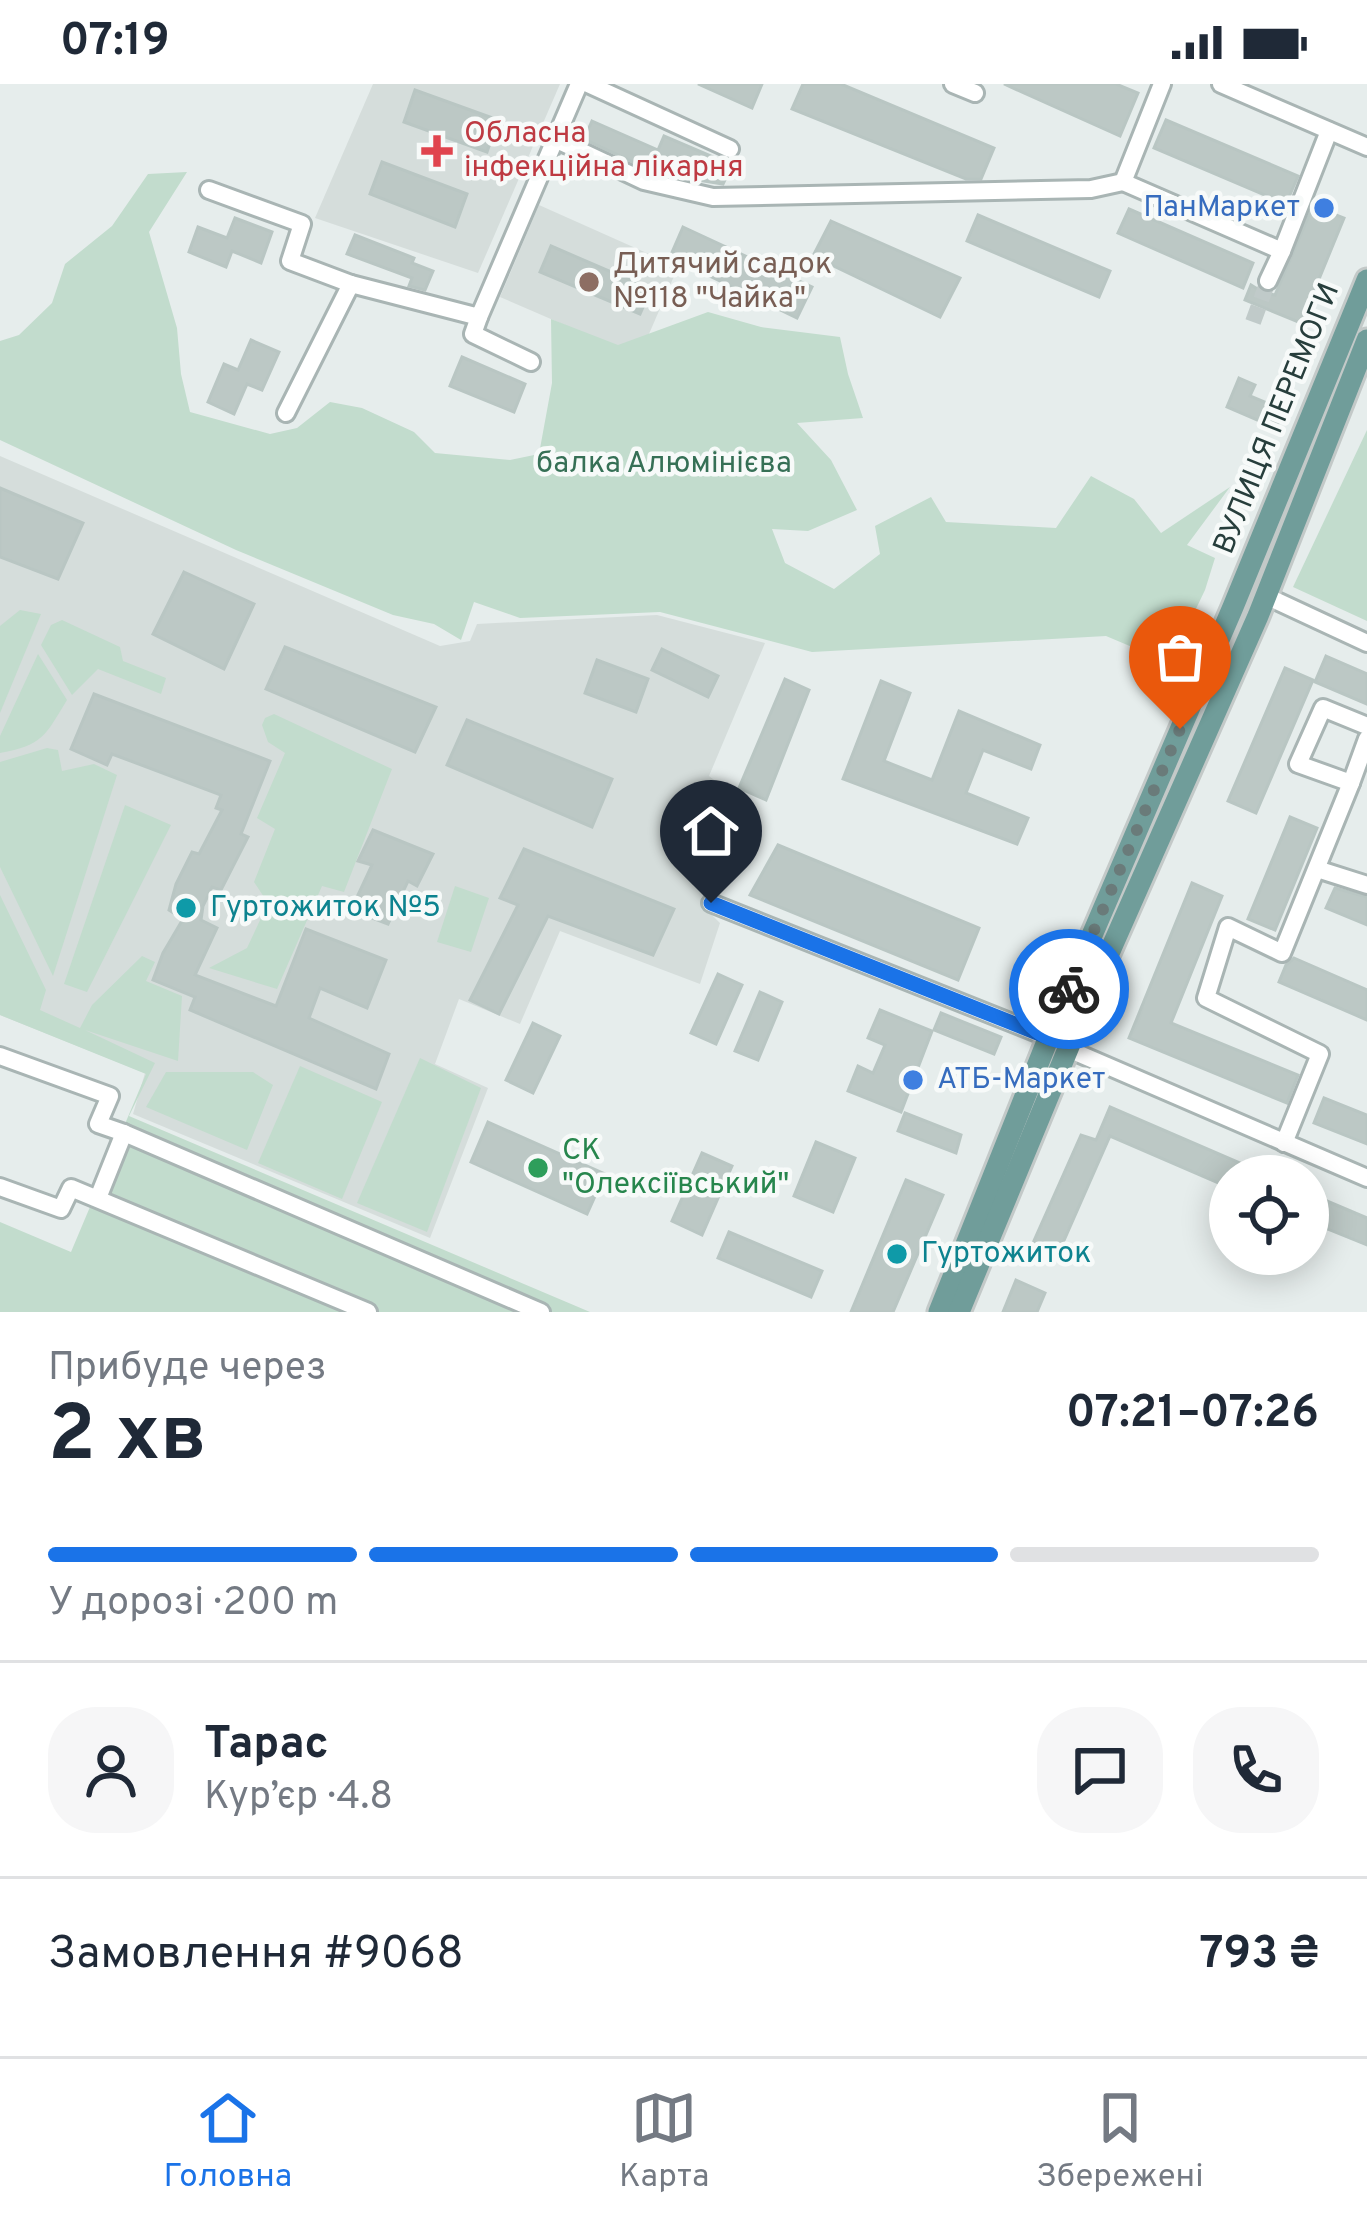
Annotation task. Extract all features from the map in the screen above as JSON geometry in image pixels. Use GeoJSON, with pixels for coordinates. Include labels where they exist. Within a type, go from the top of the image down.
{"type":"FeatureCollection","features":[{"type":"Feature","properties":{"kind":"main road","name":"ВУЛИЦЯ ПЕРЕМОГИ"},"geometry":{"type":"LineString","coordinates":[[959,1312],[1059,1044],[1367,280]]}},
{"type":"Feature","properties":{"kind":"main road","name":"ВУЛИЦЯ ПЕРЕМОГИ"},"geometry":{"type":"LineString","coordinates":[[939,1312],[1266,596],[1367,340]]}},
{"type":"Feature","properties":{"kind":"main road"},"geometry":{"type":"LineString","coordinates":[[1242,585],[1266,596]]}},
{"type":"Feature","properties":{"kind":"street"},"geometry":{"type":"LineString","coordinates":[[531,362],[473,334],[579,84]]}},
{"type":"Feature","properties":{"kind":"street"},"geometry":{"type":"LineString","coordinates":[[588,84],[730,148]]}},
{"type":"Feature","properties":{"kind":"street"},"geometry":{"type":"LineString","coordinates":[[953,84],[975,93]]}},
{"type":"Feature","properties":{"kind":"street"},"geometry":{"type":"LineString","coordinates":[[1123,182],[1162,84]]}},
{"type":"Feature","properties":{"kind":"street"},"geometry":{"type":"LineString","coordinates":[[1221,84],[1367,147]]}},
{"type":"Feature","properties":{"kind":"street"},"geometry":{"type":"LineString","coordinates":[[1268,281],[1329,130]]}},
{"type":"Feature","properties":{"kind":"street"},"geometry":{"type":"LineString","coordinates":[[557,140],[644,181],[688,193],[737,198],[1059,190],[1123,182],[1282,251]]}},
{"type":"Feature","properties":{"kind":"street"},"geometry":{"type":"LineString","coordinates":[[209,190],[302,224],[290,261],[351,284],[479,316]]}},
{"type":"Feature","properties":{"kind":"street"},"geometry":{"type":"LineString","coordinates":[[682,213],[688,193]]}},
{"type":"Feature","properties":{"kind":"street"},"geometry":{"type":"LineString","coordinates":[[286,413],[351,284]]}},
{"type":"Feature","properties":{"kind":"street"},"geometry":{"type":"LineString","coordinates":[[1266,596],[1367,643]]}},
{"type":"Feature","properties":{"kind":"street"},"geometry":{"type":"LineString","coordinates":[[1351,783],[1298,764],[1323,708],[1367,726]]}},
{"type":"Feature","properties":{"kind":"street"},"geometry":{"type":"LineString","coordinates":[[1284,1143],[1320,1054],[1206,998],[1228,927],[1282,953],[1367,739]]}},
{"type":"Feature","properties":{"kind":"street"},"geometry":{"type":"LineString","coordinates":[[1317,868],[1367,885]]}},
{"type":"Feature","properties":{"kind":"street"},"geometry":{"type":"LineString","coordinates":[[711,903],[1059,1044],[1367,1178]]}},
{"type":"Feature","properties":{"kind":"street"},"geometry":{"type":"LineString","coordinates":[[0,1056],[110,1096],[98,1124],[541,1312]]}},
{"type":"Feature","properties":{"kind":"street"},"geometry":{"type":"LineString","coordinates":[[98,1198],[124,1133]]}},
{"type":"Feature","properties":{"kind":"street"},"geometry":{"type":"LineString","coordinates":[[0,1187],[61,1209],[71,1188],[368,1312]]}},
{"type":"Feature","properties":{"kind":"shaded area","name":"Обласна інфекційна лікарня"},"geometry":{"type":"Polygon","coordinates":[[[373,84],[560,84],[478,273],[315,218],[373,84]]]}},
{"type":"Feature","properties":{"kind":"shaded area","name":"Дитячий садок №118 \"Чайка\""},"geometry":{"type":"Polygon","coordinates":[[[539,205],[678,267],[639,357],[500,297],[539,205]]]}},
{"type":"Feature","properties":{"kind":"shaded area"},"geometry":{"type":"Polygon","coordinates":[[[0,456],[440,646],[470,641],[477,624],[657,615],[765,643],[709,776],[726,789],[698,856],[726,869],[708,911],[720,923],[700,984],[560,931],[520,1024],[459,999],[435,1064],[488,1088],[430,1238],[133,1114],[145,1073],[0,1015],[0,456]]]}},
{"type":"Feature","properties":{"kind":"green space","name":"балка Алюмінієва"},"geometry":{"type":"Polygon","coordinates":[[[187,172],[149,232],[177,328],[190,412],[270,434],[297,428],[330,402],[362,408],[414,432],[435,453],[510,460],[539,454],[552,383],[551,319],[618,345],[708,312],[761,327],[840,337],[863,418],[797,423],[831,460],[857,510],[808,531],[772,529],[785,563],[834,589],[880,554],[875,526],[931,497],[946,522],[1056,528],[1091,476],[1134,499],[1161,533],[1230,487],[1187,545],[1215,558],[1205,590],[1170,663],[1106,636],[812,652],[660,612],[520,618],[474,602],[461,640],[434,624],[393,615],[236,550],[0,440],[0,341],[19,335],[52,303],[65,264],[112,226],[148,174],[187,172]]]}},
{"type":"Feature","properties":{"kind":"green space"},"geometry":{"type":"Polygon","coordinates":[[[1367,430],[1367,621],[1293,587],[1367,430]]]}},
{"type":"Feature","properties":{"kind":"green space"},"geometry":{"type":"Polygon","coordinates":[[[20,610],[41,614],[0,713],[0,626],[20,610]]]}},
{"type":"Feature","properties":{"kind":"green space"},"geometry":{"type":"Polygon","coordinates":[[[62,620],[120,647],[123,661],[166,678],[161,694],[98,669],[72,695],[41,645],[51,625],[62,620]]]}},
{"type":"Feature","properties":{"kind":"green space"},"geometry":{"type":"Polygon","coordinates":[[[38,654],[67,700],[41,737],[0,753],[0,736],[38,654]]]}},
{"type":"Feature","properties":{"kind":"green space"},"geometry":{"type":"Polygon","coordinates":[[[274,714],[392,769],[344,892],[322,886],[277,989],[209,968],[247,948],[268,903],[254,882],[275,829],[257,818],[285,753],[268,742],[262,725],[274,714]]]}},
{"type":"Feature","properties":{"kind":"green space"},"geometry":{"type":"Polygon","coordinates":[[[47,748],[58,750],[62,771],[94,764],[117,775],[53,976],[0,867],[0,762],[47,748]]]}},
{"type":"Feature","properties":{"kind":"green space"},"geometry":{"type":"Polygon","coordinates":[[[125,805],[171,825],[87,992],[64,984],[125,805]]]}},
{"type":"Feature","properties":{"kind":"green space"},"geometry":{"type":"Polygon","coordinates":[[[455,886],[489,898],[471,952],[437,942],[455,886]]]}},
{"type":"Feature","properties":{"kind":"green space"},"geometry":{"type":"Polygon","coordinates":[[[0,895],[46,990],[40,1010],[80,1028],[92,1005],[142,956],[155,962],[146,981],[182,996],[178,1061],[85,1030],[155,1063],[129,1116],[590,1312],[0,1312],[0,1222],[71,1252],[146,1074],[0,1015],[0,895]]]}},
{"type":"Feature","properties":{"kind":"green space"},"geometry":{"type":"Polygon","coordinates":[[[420,1058],[481,1088],[427,1232],[357,1203],[420,1058]]]}},
{"type":"Feature","properties":{"kind":"green space"},"geometry":{"type":"Polygon","coordinates":[[[300,1066],[382,1102],[342,1199],[258,1163],[300,1066]]]}},
{"type":"Feature","properties":{"kind":"green space"},"geometry":{"type":"Polygon","coordinates":[[[166,1072],[253,1072],[273,1085],[247,1150],[146,1107],[166,1072]]]}},
{"type":"Feature","properties":{"kind":"building"},"geometry":{"type":"Polygon","coordinates":[[[698,84],[762,84],[752,108],[698,84]]]}},
{"type":"Feature","properties":{"kind":"building"},"geometry":{"type":"Polygon","coordinates":[[[803,84],[841,84],[994,148],[981,179],[966,179],[792,109],[803,84]]]}},
{"type":"Feature","properties":{"kind":"building"},"geometry":{"type":"Polygon","coordinates":[[[1004,84],[1116,84],[1138,93],[1120,136],[1004,84]]]}},
{"type":"Feature","properties":{"kind":"building"},"geometry":{"type":"Polygon","coordinates":[[[415,90],[498,120],[487,152],[404,122],[415,90]]]}},
{"type":"Feature","properties":{"kind":"building"},"geometry":{"type":"Polygon","coordinates":[[[1166,120],[1298,176],[1286,204],[1154,148],[1166,120]]]}},
{"type":"Feature","properties":{"kind":"building"},"geometry":{"type":"Polygon","coordinates":[[[592,121],[658,150],[664,136],[732,165],[723,184],[698,180],[654,161],[651,170],[584,139],[592,121]]]}},
{"type":"Feature","properties":{"kind":"building"},"geometry":{"type":"Polygon","coordinates":[[[382,162],[467,194],[455,227],[370,194],[382,162]]]}},
{"type":"Feature","properties":{"kind":"building"},"geometry":{"type":"Polygon","coordinates":[[[1313,206],[1344,218],[1301,323],[1245,300],[1251,285],[1275,295],[1313,206]]]}},
{"type":"Feature","properties":{"kind":"building"},"geometry":{"type":"Polygon","coordinates":[[[1129,209],[1253,263],[1243,288],[1118,233],[1129,209]]]}},
{"type":"Feature","properties":{"kind":"building"},"geometry":{"type":"Polygon","coordinates":[[[978,215],[1110,271],[1099,297],[967,241],[978,215]]]}},
{"type":"Feature","properties":{"kind":"building"},"geometry":{"type":"Polygon","coordinates":[[[235,218],[272,232],[261,263],[232,251],[226,267],[189,252],[198,227],[227,238],[235,218]]]}},
{"type":"Feature","properties":{"kind":"building"},"geometry":{"type":"Polygon","coordinates":[[[831,221],[960,278],[940,317],[813,256],[831,221]]]}},
{"type":"Feature","properties":{"kind":"building"},"geometry":{"type":"Polygon","coordinates":[[[683,227],[812,287],[797,318],[670,257],[683,227]]]}},
{"type":"Feature","properties":{"kind":"building"},"geometry":{"type":"Polygon","coordinates":[[[355,235],[414,258],[412,263],[433,271],[425,290],[409,286],[412,278],[347,254],[355,235]]]}},
{"type":"Feature","properties":{"kind":"building"},"geometry":{"type":"Polygon","coordinates":[[[551,246],[651,289],[640,314],[540,272],[551,246]]]}},
{"type":"Feature","properties":{"kind":"building"},"geometry":{"type":"Polygon","coordinates":[[[251,340],[279,352],[262,390],[247,384],[234,414],[208,402],[224,364],[238,370],[251,340]]]}},
{"type":"Feature","properties":{"kind":"building"},"geometry":{"type":"Polygon","coordinates":[[[462,357],[525,384],[514,412],[450,386],[462,357]]]}},
{"type":"Feature","properties":{"kind":"building"},"geometry":{"type":"Polygon","coordinates":[[[1239,378],[1255,385],[1250,396],[1284,410],[1276,428],[1227,407],[1239,378]]]}},
{"type":"Feature","properties":{"kind":"building"},"geometry":{"type":"Polygon","coordinates":[[[0,488],[83,523],[58,579],[0,557],[0,488]]]}},
{"type":"Feature","properties":{"kind":"building"},"geometry":{"type":"Polygon","coordinates":[[[184,572],[254,604],[224,669],[153,634],[184,572]]]}},
{"type":"Feature","properties":{"kind":"building"},"geometry":{"type":"Polygon","coordinates":[[[285,647],[436,707],[415,752],[266,689],[285,647]]]}},
{"type":"Feature","properties":{"kind":"building"},"geometry":{"type":"Polygon","coordinates":[[[662,649],[718,676],[708,697],[652,670],[662,649]]]}},
{"type":"Feature","properties":{"kind":"building"},"geometry":{"type":"Polygon","coordinates":[[[1326,656],[1367,674],[1367,704],[1315,682],[1326,656]]]}},
{"type":"Feature","properties":{"kind":"building"},"geometry":{"type":"Polygon","coordinates":[[[597,660],[648,679],[636,712],[585,693],[597,660]]]}},
{"type":"Feature","properties":{"kind":"building"},"geometry":{"type":"Polygon","coordinates":[[[1285,668],[1313,680],[1256,813],[1228,801],[1285,668]]]}},
{"type":"Feature","properties":{"kind":"building"},"geometry":{"type":"Polygon","coordinates":[[[785,679],[809,690],[766,800],[739,788],[785,679]]]}},
{"type":"Feature","properties":{"kind":"building"},"geometry":{"type":"Polygon","coordinates":[[[881,681],[910,693],[884,761],[932,780],[959,711],[1040,745],[1031,769],[983,750],[966,793],[1028,818],[1017,844],[843,779],[881,681]]]}},
{"type":"Feature","properties":{"kind":"building"},"geometry":{"type":"Polygon","coordinates":[[[94,694],[270,761],[241,834],[248,837],[221,890],[212,887],[203,906],[201,920],[217,928],[195,975],[276,1006],[306,929],[386,960],[367,1008],[320,988],[309,1018],[389,1054],[376,1089],[190,1010],[195,997],[153,980],[183,919],[169,910],[176,884],[192,852],[199,854],[222,810],[216,808],[221,795],[112,754],[107,765],[71,749],[94,694]]]}},
{"type":"Feature","properties":{"kind":"building"},"geometry":{"type":"Polygon","coordinates":[[[467,720],[612,779],[592,827],[447,765],[467,720]]]}},
{"type":"Feature","properties":{"kind":"building"},"geometry":{"type":"Polygon","coordinates":[[[1290,817],[1317,828],[1275,930],[1248,919],[1290,817]]]}},
{"type":"Feature","properties":{"kind":"building"},"geometry":{"type":"Polygon","coordinates":[[[373,830],[433,854],[417,886],[408,881],[388,924],[351,910],[372,865],[358,861],[373,830]]]}},
{"type":"Feature","properties":{"kind":"building"},"geometry":{"type":"Polygon","coordinates":[[[778,845],[979,928],[958,980],[750,895],[778,845]]]}},
{"type":"Feature","properties":{"kind":"building"},"geometry":{"type":"Polygon","coordinates":[[[524,849],[674,909],[653,955],[548,916],[499,1014],[470,1000],[518,905],[500,898],[524,849]]]}},
{"type":"Feature","properties":{"kind":"building"},"geometry":{"type":"Polygon","coordinates":[[[1192,883],[1222,896],[1171,1023],[1298,1075],[1287,1103],[1129,1038],[1192,883]]]}},
{"type":"Feature","properties":{"kind":"building"},"geometry":{"type":"Polygon","coordinates":[[[1335,888],[1367,897],[1367,925],[1326,908],[1335,888]]]}},
{"type":"Feature","properties":{"kind":"building"},"geometry":{"type":"Polygon","coordinates":[[[1294,958],[1367,990],[1367,1020],[1279,982],[1294,958]]]}},
{"type":"Feature","properties":{"kind":"building"},"geometry":{"type":"Polygon","coordinates":[[[718,974],[742,985],[716,1044],[691,1033],[718,974]]]}},
{"type":"Feature","properties":{"kind":"building"},"geometry":{"type":"Polygon","coordinates":[[[760,992],[782,1002],[758,1060],[735,1051],[760,992]]]}},
{"type":"Feature","properties":{"kind":"building"},"geometry":{"type":"Polygon","coordinates":[[[880,1010],[932,1031],[901,1112],[848,1091],[858,1066],[873,1073],[885,1045],[868,1038],[880,1010]]]}},
{"type":"Feature","properties":{"kind":"building"},"geometry":{"type":"Polygon","coordinates":[[[941,1013],[1001,1037],[994,1054],[934,1030],[941,1013]]]}},
{"type":"Feature","properties":{"kind":"building"},"geometry":{"type":"Polygon","coordinates":[[[533,1023],[560,1036],[533,1093],[506,1080],[533,1023]]]}},
{"type":"Feature","properties":{"kind":"building"},"geometry":{"type":"Polygon","coordinates":[[[1324,1098],[1367,1115],[1367,1144],[1314,1123],[1324,1098]]]}},
{"type":"Feature","properties":{"kind":"building"},"geometry":{"type":"Polygon","coordinates":[[[1110,1107],[1221,1155],[1209,1155],[1209,1179],[1110,1136],[1058,1254],[1033,1243],[1081,1135],[1096,1140],[1110,1107]]]}},
{"type":"Feature","properties":{"kind":"building"},"geometry":{"type":"Polygon","coordinates":[[[905,1113],[961,1135],[956,1153],[898,1131],[905,1113]]]}},
{"type":"Feature","properties":{"kind":"building","name":"СК \"Олексіївський\""},"geometry":{"type":"Polygon","coordinates":[[[488,1122],[605,1174],[587,1214],[471,1162],[488,1122]]]}},
{"type":"Feature","properties":{"kind":"building"},"geometry":{"type":"Polygon","coordinates":[[[816,1142],[855,1158],[833,1212],[794,1196],[816,1142]]]}},
{"type":"Feature","properties":{"kind":"building"},"geometry":{"type":"Polygon","coordinates":[[[702,1153],[732,1166],[702,1235],[672,1221],[702,1153]]]}},
{"type":"Feature","properties":{"kind":"building","name":"Гуртожиток"},"geometry":{"type":"Polygon","coordinates":[[[906,1180],[943,1195],[893,1312],[851,1312],[906,1180]]]}},
{"type":"Feature","properties":{"kind":"building"},"geometry":{"type":"Polygon","coordinates":[[[1329,1202],[1367,1218],[1367,1245],[1329,1230],[1329,1202]]]}},
{"type":"Feature","properties":{"kind":"building"},"geometry":{"type":"Polygon","coordinates":[[[729,1232],[822,1271],[811,1297],[718,1258],[729,1232]]]}},
{"type":"Feature","properties":{"kind":"building"},"geometry":{"type":"Polygon","coordinates":[[[1016,1280],[1045,1293],[1037,1312],[1003,1312],[1016,1280]]]}},
{"type":"Feature","properties":{"kind":"tunnel"},"geometry":{"type":"LineString","coordinates":[[1253,322],[1268,281]]}},
{"type":"Feature","properties":{"kind":"way so far"},"geometry":{"type":"LineString","coordinates":[[1069,989],[1180,729]]}},
{"type":"Feature","properties":{"kind":"place","name":"Обласна інфекційна лікарня"},"geometry":{"type":"Point","coordinates":[437,151]}},
{"type":"Feature","properties":{"kind":"place","name":"ПанМаркет"},"geometry":{"type":"Point","coordinates":[1324,208]}},
{"type":"Feature","properties":{"kind":"place","name":"Дитячий садок №118 \"Чайка\""},"geometry":{"type":"Point","coordinates":[589,282]}},
{"type":"Feature","properties":{"kind":"place","name":"Гуртожиток №5"},"geometry":{"type":"Point","coordinates":[186,908]}},
{"type":"Feature","properties":{"kind":"place","name":"АТБ-Маркет"},"geometry":{"type":"Point","coordinates":[913,1080]}},
{"type":"Feature","properties":{"kind":"place","name":"СК \"Олексіївський\""},"geometry":{"type":"Point","coordinates":[538,1168]}},
{"type":"Feature","properties":{"kind":"place","name":"Гуртожиток"},"geometry":{"type":"Point","coordinates":[897,1254]}},
{"type":"Feature","properties":{"kind":"route"},"geometry":{"type":"LineString","coordinates":[[711,903],[1050,1038],[1069,989]]}}]}
